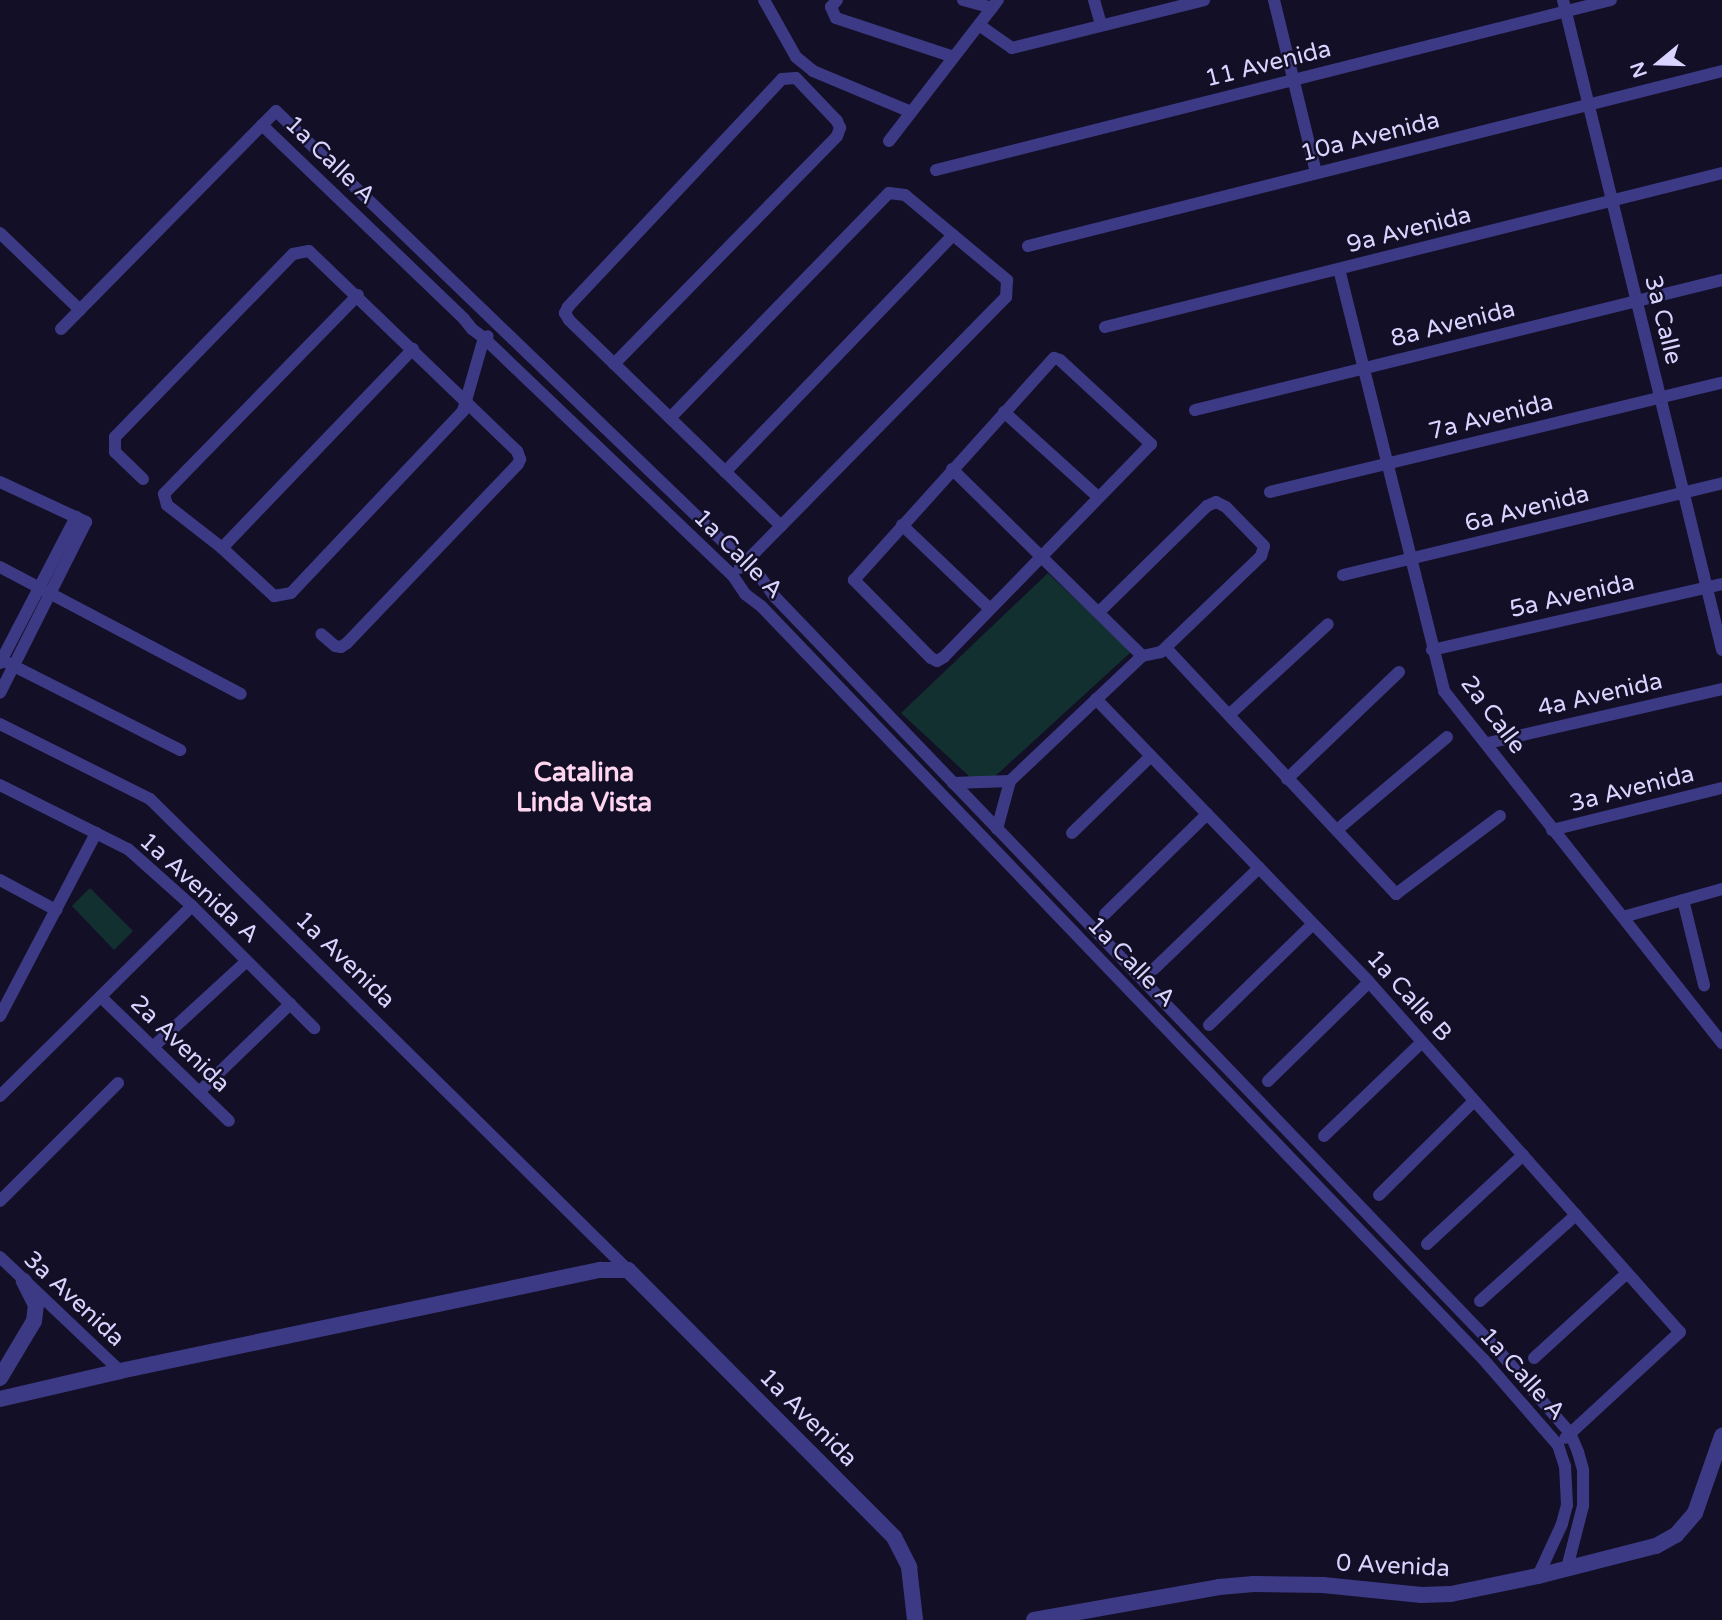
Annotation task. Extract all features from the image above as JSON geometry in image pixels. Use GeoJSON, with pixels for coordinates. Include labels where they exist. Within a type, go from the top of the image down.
{"type":"FeatureCollection","features":[{"type":"Feature","properties":{"kind":"street"},"geometry":{"type":"LineString","coordinates":[[764,0],[796,57],[813,71],[911,112]]}},
{"type":"Feature","properties":{"kind":"street"},"geometry":{"type":"LineString","coordinates":[[837,0],[831,7],[836,18],[954,57]]}},
{"type":"Feature","properties":{"kind":"street"},"geometry":{"type":"LineString","coordinates":[[963,0],[995,4]]}},
{"type":"Feature","properties":{"kind":"street"},"geometry":{"type":"LineString","coordinates":[[1094,0],[1101,25]]}},
{"type":"Feature","properties":{"kind":"street"},"geometry":{"type":"LineString","coordinates":[[979,25],[1012,48],[1204,0]]}},
{"type":"Feature","properties":{"kind":"street"},"geometry":{"type":"LineString","coordinates":[[1274,0],[1316,172]]}},
{"type":"Feature","properties":{"kind":"street","name":"11 Avenida"},"geometry":{"type":"LineString","coordinates":[[936,170],[1565,6],[1611,0]]}},
{"type":"Feature","properties":{"kind":"street"},"geometry":{"type":"LineString","coordinates":[[889,141],[995,4]]}},
{"type":"Feature","properties":{"kind":"street","name":"3a Calle"},"geometry":{"type":"LineString","coordinates":[[1565,6],[1722,650]]}},
{"type":"Feature","properties":{"kind":"street","name":"10a Avenida"},"geometry":{"type":"LineString","coordinates":[[1028,246],[1722,71]]}},
{"type":"Feature","properties":{"kind":"street"},"geometry":{"type":"LineString","coordinates":[[614,364],[837,136],[840,128],[838,121],[796,78],[782,79],[565,313],[569,320],[614,364],[670,418],[725,472],[781,526]]}},
{"type":"Feature","properties":{"kind":"street","name":"1a Calle A"},"geometry":{"type":"LineString","coordinates":[[1538,1576],[1562,1524],[1567,1505],[1565,1466],[1558,1445],[1484,1360],[816,663],[745,594],[733,576],[472,329],[464,318],[262,125],[276,111],[761,578],[775,597],[828,653],[1496,1349],[1570,1433],[1583,1470],[1584,1488],[1567,1568]]}},
{"type":"Feature","properties":{"kind":"street"},"geometry":{"type":"LineString","coordinates":[[61,329],[262,125]]}},
{"type":"Feature","properties":{"kind":"street","name":"9a Avenida"},"geometry":{"type":"LineString","coordinates":[[1105,327],[1722,173]]}},
{"type":"Feature","properties":{"kind":"street"},"geometry":{"type":"LineString","coordinates":[[670,418],[884,197],[895,192],[905,195],[1007,280],[1006,297],[733,576]]}},
{"type":"Feature","properties":{"kind":"street"},"geometry":{"type":"LineString","coordinates":[[0,233],[80,310]]}},
{"type":"Feature","properties":{"kind":"street"},"geometry":{"type":"LineString","coordinates":[[725,472],[953,235]]}},
{"type":"Feature","properties":{"kind":"street"},"geometry":{"type":"LineString","coordinates":[[144,479],[115,452],[115,437],[293,254],[309,251],[358,295],[517,451],[518,464],[347,643],[341,648],[334,646],[321,634]]}},
{"type":"Feature","properties":{"kind":"street","name":"2a Calle"},"geometry":{"type":"LineString","coordinates":[[1339,269],[1444,691],[1488,743],[1552,830],[1722,1043]]}},
{"type":"Feature","properties":{"kind":"street","name":"8a Avenida"},"geometry":{"type":"LineString","coordinates":[[1195,410],[1722,280]]}},
{"type":"Feature","properties":{"kind":"street"},"geometry":{"type":"LineString","coordinates":[[358,295],[165,491],[167,505],[222,548],[274,596],[291,593],[463,411],[484,338],[497,324]]}},
{"type":"Feature","properties":{"kind":"street"},"geometry":{"type":"LineString","coordinates":[[464,318],[477,305]]}},
{"type":"Feature","properties":{"kind":"street"},"geometry":{"type":"LineString","coordinates":[[222,548],[413,349]]}},
{"type":"Feature","properties":{"kind":"street"},"geometry":{"type":"LineString","coordinates":[[1054,358],[1060,360],[1151,444],[944,657],[937,661],[854,580],[1004,412],[1054,358]]}},
{"type":"Feature","properties":{"kind":"street","name":"7a Avenida"},"geometry":{"type":"LineString","coordinates":[[1270,492],[1722,383]]}},
{"type":"Feature","properties":{"kind":"street"},"geometry":{"type":"LineString","coordinates":[[1004,412],[1098,497]]}},
{"type":"Feature","properties":{"kind":"street"},"geometry":{"type":"LineString","coordinates":[[952,469],[1142,656]]}},
{"type":"Feature","properties":{"kind":"street"},"geometry":{"type":"LineString","coordinates":[[0,482],[81,519],[45,589],[0,694]]}},
{"type":"Feature","properties":{"kind":"street","name":"6a Avenida"},"geometry":{"type":"LineString","coordinates":[[1343,575],[1722,483]]}},
{"type":"Feature","properties":{"kind":"street"},"geometry":{"type":"LineString","coordinates":[[997,829],[1010,781],[1142,656],[1152,656],[1166,648],[1261,556],[1264,546],[1226,507],[1216,502],[1207,506],[1099,611]]}},
{"type":"Feature","properties":{"kind":"street"},"geometry":{"type":"LineString","coordinates":[[902,525],[989,608]]}},
{"type":"Feature","properties":{"kind":"street"},"geometry":{"type":"LineString","coordinates":[[0,568],[45,589],[241,694]]}},
{"type":"Feature","properties":{"kind":"street","name":"5a Avenida"},"geometry":{"type":"LineString","coordinates":[[1432,650],[1722,584]]}},
{"type":"Feature","properties":{"kind":"street"},"geometry":{"type":"LineString","coordinates":[[45,589],[0,661],[180,750]]}},
{"type":"Feature","properties":{"kind":"street"},"geometry":{"type":"LineString","coordinates":[[1229,715],[1328,624]]}},
{"type":"Feature","properties":{"kind":"street"},"geometry":{"type":"LineString","coordinates":[[1166,648],[1396,894],[1500,817]]}},
{"type":"Feature","properties":{"kind":"street"},"geometry":{"type":"LineString","coordinates":[[816,663],[828,653]]}},
{"type":"Feature","properties":{"kind":"street"},"geometry":{"type":"LineString","coordinates":[[1287,779],[1399,672]]}},
{"type":"Feature","properties":{"kind":"street","name":"4a Avenida"},"geometry":{"type":"LineString","coordinates":[[1488,743],[1722,689]]}},
{"type":"Feature","properties":{"kind":"street","name":"1a Calle B"},"geometry":{"type":"LineString","coordinates":[[1096,699],[1369,982],[1680,1332],[1570,1433]]}},
{"type":"Feature","properties":{"kind":"street","name":"1a Avenida"},"geometry":{"type":"LineString","coordinates":[[0,724],[150,799],[894,1536],[909,1567],[915,1620]]}},
{"type":"Feature","properties":{"kind":"street"},"geometry":{"type":"LineString","coordinates":[[1336,830],[1447,737]]}},
{"type":"Feature","properties":{"kind":"street"},"geometry":{"type":"LineString","coordinates":[[1072,833],[1151,756]]}},
{"type":"Feature","properties":{"kind":"street"},"geometry":{"type":"LineString","coordinates":[[953,783],[1010,781]]}},
{"type":"Feature","properties":{"kind":"street","name":"1a Avenida A"},"geometry":{"type":"LineString","coordinates":[[0,785],[128,849],[192,905],[314,1028]]}},
{"type":"Feature","properties":{"kind":"street","name":"3a Avenida"},"geometry":{"type":"LineString","coordinates":[[1552,830],[1722,788]]}},
{"type":"Feature","properties":{"kind":"street"},"geometry":{"type":"LineString","coordinates":[[1105,915],[1207,814]]}},
{"type":"Feature","properties":{"kind":"street"},"geometry":{"type":"LineString","coordinates":[[0,1016],[96,833]]}},
{"type":"Feature","properties":{"kind":"street"},"geometry":{"type":"LineString","coordinates":[[1154,970],[1259,868]]}},
{"type":"Feature","properties":{"kind":"street"},"geometry":{"type":"LineString","coordinates":[[0,880],[55,910]]}},
{"type":"Feature","properties":{"kind":"street"},"geometry":{"type":"LineString","coordinates":[[1623,917],[1722,889]]}},
{"type":"Feature","properties":{"kind":"street"},"geometry":{"type":"LineString","coordinates":[[1683,900],[1704,985]]}},
{"type":"Feature","properties":{"kind":"street"},"geometry":{"type":"LineString","coordinates":[[0,1096],[192,905]]}},
{"type":"Feature","properties":{"kind":"street"},"geometry":{"type":"LineString","coordinates":[[1209,1025],[1313,924]]}},
{"type":"Feature","properties":{"kind":"street"},"geometry":{"type":"LineString","coordinates":[[153,1047],[247,961]]}},
{"type":"Feature","properties":{"kind":"street"},"geometry":{"type":"LineString","coordinates":[[1268,1082],[1369,982]]}},
{"type":"Feature","properties":{"kind":"street","name":"2a Avenida"},"geometry":{"type":"LineString","coordinates":[[102,997],[229,1121]]}},
{"type":"Feature","properties":{"kind":"street"},"geometry":{"type":"LineString","coordinates":[[199,1092],[290,1004]]}},
{"type":"Feature","properties":{"kind":"street"},"geometry":{"type":"LineString","coordinates":[[1324,1136],[1422,1042]]}},
{"type":"Feature","properties":{"kind":"street"},"geometry":{"type":"LineString","coordinates":[[0,1201],[118,1083]]}},
{"type":"Feature","properties":{"kind":"street"},"geometry":{"type":"LineString","coordinates":[[1379,1195],[1474,1101]]}},
{"type":"Feature","properties":{"kind":"street"},"geometry":{"type":"LineString","coordinates":[[1427,1244],[1523,1155]]}},
{"type":"Feature","properties":{"kind":"street"},"geometry":{"type":"LineString","coordinates":[[1480,1301],[1576,1215]]}},
{"type":"Feature","properties":{"kind":"street","name":"3a Avenida"},"geometry":{"type":"LineString","coordinates":[[0,1258],[120,1371]]}},
{"type":"Feature","properties":{"kind":"street"},"geometry":{"type":"LineString","coordinates":[[0,1399],[120,1371],[600,1270],[628,1270]]}},
{"type":"Feature","properties":{"kind":"street"},"geometry":{"type":"LineString","coordinates":[[1534,1357],[1627,1273]]}},
{"type":"Feature","properties":{"kind":"street"},"geometry":{"type":"LineString","coordinates":[[0,1378],[34,1321],[36,1305],[24,1281]]}},
{"type":"Feature","properties":{"kind":"street"},"geometry":{"type":"LineString","coordinates":[[1484,1360],[1496,1349]]}},
{"type":"Feature","properties":{"kind":"street"},"geometry":{"type":"LineString","coordinates":[[1558,1445],[1570,1433]]}},
{"type":"Feature","properties":{"kind":"street","name":"0 Avenida"},"geometry":{"type":"LineString","coordinates":[[1034,1620],[1219,1587],[1254,1584],[1322,1585],[1421,1595],[1451,1594],[1538,1576],[1656,1546],[1676,1535],[1700,1504],[1722,1436]]}},
{"type":"Feature","properties":{"kind":"green space"},"geometry":{"type":"Polygon","coordinates":[[[1048,573],[1131,652],[991,780],[971,778],[901,713],[1048,573]]]}},
{"type":"Feature","properties":{"kind":"green space"},"geometry":{"type":"Polygon","coordinates":[[[90,888],[133,931],[114,950],[72,906],[90,888]]]}},
{"type":"Feature","properties":{"kind":"district","name":"Catalina Linda Vista"},"geometry":{"type":"Point","coordinates":[584,788]}}]}
